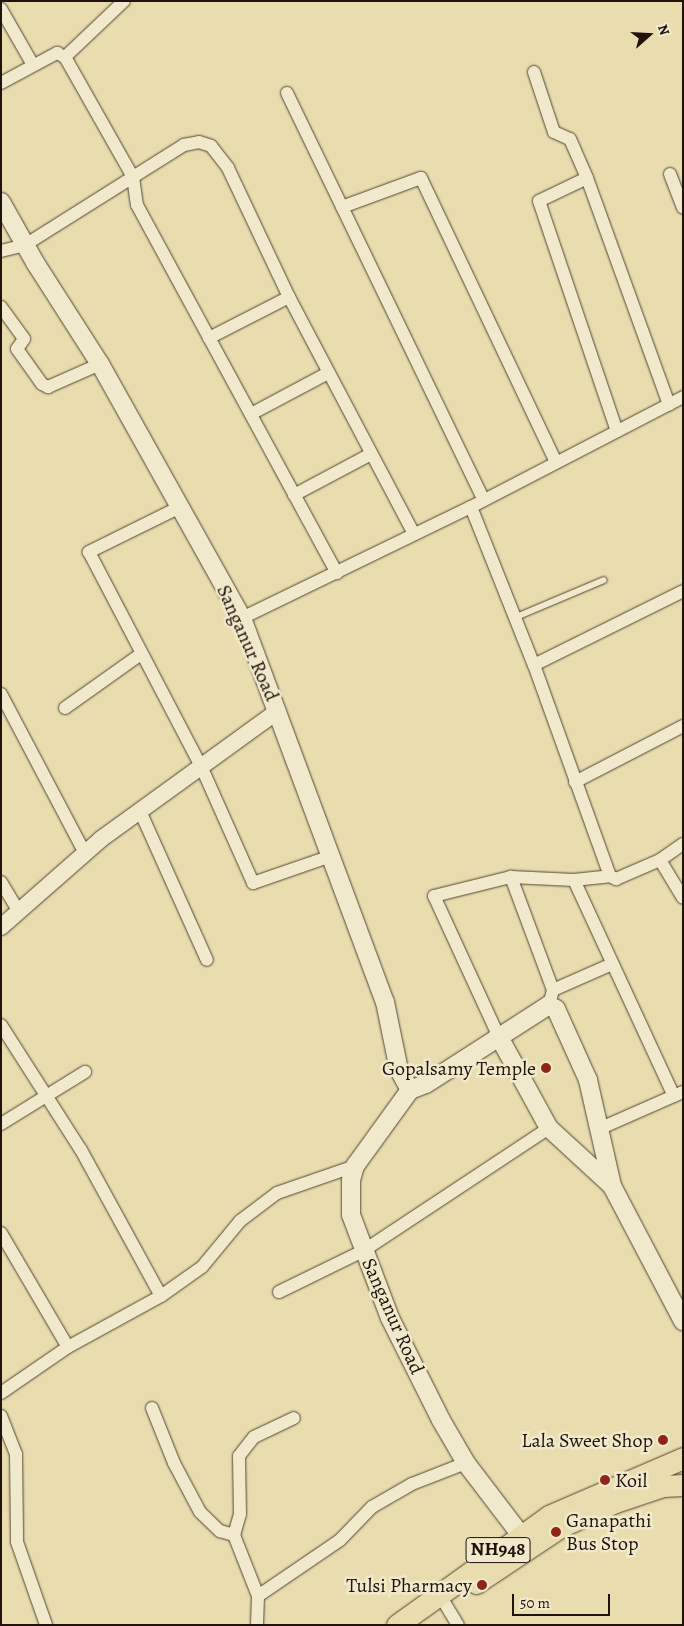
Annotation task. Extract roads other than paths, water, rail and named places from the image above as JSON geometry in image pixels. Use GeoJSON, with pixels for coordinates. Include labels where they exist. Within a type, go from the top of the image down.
{"type":"FeatureCollection","features":[{"type":"Feature","properties":{"kind":"highway","name":"NH948"},"geometry":{"type":"LineString","coordinates":[[413,1625],[444,1602],[611,1495],[683,1458]]}},
{"type":"Feature","properties":{"kind":"highway","name":"NH948"},"geometry":{"type":"LineString","coordinates":[[398,1625],[520,1534],[549,1516],[611,1495],[662,1486],[683,1485]]}},
{"type":"Feature","properties":{"kind":"main road","name":"Sanganur Road"},"geometry":{"type":"LineString","coordinates":[[1,202],[25,245],[100,364],[242,618],[385,1002],[399,1070],[410,1090]]}},
{"type":"Feature","properties":{"kind":"main road","name":"Sanganur Road"},"geometry":{"type":"LineString","coordinates":[[520,1534],[466,1463],[390,1318],[363,1252],[352,1215],[351,1180],[355,1166],[410,1090],[426,1084],[551,998]]}},
{"type":"Feature","properties":{"kind":"main road"},"geometry":{"type":"LineString","coordinates":[[551,998],[588,1080],[612,1186],[683,1321]]}},
{"type":"Feature","properties":{"kind":"main road"},"geometry":{"type":"LineString","coordinates":[[498,1035],[548,1128],[612,1186]]}},
{"type":"Feature","properties":{"kind":"street"},"geometry":{"type":"LineString","coordinates":[[64,56],[123,1]]}},
{"type":"Feature","properties":{"kind":"street"},"geometry":{"type":"LineString","coordinates":[[1,9],[33,66]]}},
{"type":"Feature","properties":{"kind":"street"},"geometry":{"type":"LineString","coordinates":[[1,83],[57,53],[64,56],[133,177],[137,205],[338,573]]}},
{"type":"Feature","properties":{"kind":"street"},"geometry":{"type":"LineString","coordinates":[[534,72],[554,132],[570,140],[587,178],[669,404]]}},
{"type":"Feature","properties":{"kind":"street"},"geometry":{"type":"LineString","coordinates":[[287,94],[483,499]]}},
{"type":"Feature","properties":{"kind":"street"},"geometry":{"type":"LineString","coordinates":[[1,251],[25,245],[184,145],[199,142],[211,146],[228,168],[289,297],[414,534]]}},
{"type":"Feature","properties":{"kind":"street"},"geometry":{"type":"LineString","coordinates":[[670,174],[683,208]]}},
{"type":"Feature","properties":{"kind":"street"},"geometry":{"type":"LineString","coordinates":[[342,207],[421,178],[556,462]]}},
{"type":"Feature","properties":{"kind":"street"},"geometry":{"type":"LineString","coordinates":[[587,178],[539,201],[617,431]]}},
{"type":"Feature","properties":{"kind":"street"},"geometry":{"type":"LineString","coordinates":[[209,338],[289,297]]}},
{"type":"Feature","properties":{"kind":"street"},"geometry":{"type":"LineString","coordinates":[[1,308],[24,340],[17,349],[42,384],[48,387],[100,364]]}},
{"type":"Feature","properties":{"kind":"street"},"geometry":{"type":"LineString","coordinates":[[252,414],[328,373]]}},
{"type":"Feature","properties":{"kind":"street"},"geometry":{"type":"LineString","coordinates":[[242,618],[471,507],[483,499],[683,397]]}},
{"type":"Feature","properties":{"kind":"street"},"geometry":{"type":"LineString","coordinates":[[294,495],[371,454]]}},
{"type":"Feature","properties":{"kind":"street"},"geometry":{"type":"LineString","coordinates":[[180,507],[89,552],[141,654],[202,766],[253,883],[331,856]]}},
{"type":"Feature","properties":{"kind":"street"},"geometry":{"type":"LineString","coordinates":[[471,507],[516,617],[610,876]]}},
{"type":"Feature","properties":{"kind":"street"},"geometry":{"type":"LineString","coordinates":[[534,665],[683,590]]}},
{"type":"Feature","properties":{"kind":"street"},"geometry":{"type":"LineString","coordinates":[[64,708],[141,654]]}},
{"type":"Feature","properties":{"kind":"street"},"geometry":{"type":"LineString","coordinates":[[1,694],[85,853]]}},
{"type":"Feature","properties":{"kind":"street"},"geometry":{"type":"LineString","coordinates":[[1,927],[85,853],[278,711]]}},
{"type":"Feature","properties":{"kind":"street"},"geometry":{"type":"LineString","coordinates":[[575,782],[681,730]]}},
{"type":"Feature","properties":{"kind":"street"},"geometry":{"type":"LineString","coordinates":[[140,811],[207,960]]}},
{"type":"Feature","properties":{"kind":"street"},"geometry":{"type":"LineString","coordinates":[[498,1035],[434,896],[511,877],[574,880],[610,876],[616,879],[629,876],[660,860],[683,844]]}},
{"type":"Feature","properties":{"kind":"street"},"geometry":{"type":"LineString","coordinates":[[660,860],[683,898]]}},
{"type":"Feature","properties":{"kind":"street"},"geometry":{"type":"LineString","coordinates":[[511,877],[551,998],[612,964]]}},
{"type":"Feature","properties":{"kind":"street"},"geometry":{"type":"LineString","coordinates":[[574,880],[612,964],[679,1094],[600,1128]]}},
{"type":"Feature","properties":{"kind":"street"},"geometry":{"type":"LineString","coordinates":[[1,882],[19,912]]}},
{"type":"Feature","properties":{"kind":"street"},"geometry":{"type":"LineString","coordinates":[[1,1025],[81,1150],[161,1296]]}},
{"type":"Feature","properties":{"kind":"street"},"geometry":{"type":"LineString","coordinates":[[1,1124],[85,1072]]}},
{"type":"Feature","properties":{"kind":"street"},"geometry":{"type":"LineString","coordinates":[[279,1292],[363,1252],[548,1128]]}},
{"type":"Feature","properties":{"kind":"street"},"geometry":{"type":"LineString","coordinates":[[1,1393],[68,1347],[161,1296],[202,1267],[240,1221],[277,1192],[332,1172],[355,1166]]}},
{"type":"Feature","properties":{"kind":"street"},"geometry":{"type":"LineString","coordinates":[[1,1233],[68,1347]]}},
{"type":"Feature","properties":{"kind":"street"},"geometry":{"type":"LineString","coordinates":[[152,1408],[174,1464],[200,1512],[220,1531],[234,1535]]}},
{"type":"Feature","properties":{"kind":"street"},"geometry":{"type":"LineString","coordinates":[[1,1416],[16,1454],[17,1542],[46,1625]]}},
{"type":"Feature","properties":{"kind":"street"},"geometry":{"type":"LineString","coordinates":[[257,1625],[258,1596],[234,1535],[240,1514],[239,1456],[254,1437],[294,1418]]}},
{"type":"Feature","properties":{"kind":"street"},"geometry":{"type":"LineString","coordinates":[[258,1596],[340,1540],[388,1495],[466,1463]]}},
{"type":"Feature","properties":{"kind":"street"},"geometry":{"type":"LineString","coordinates":[[444,1602],[458,1625]]}},
{"type":"Feature","properties":{"kind":"lane"},"geometry":{"type":"LineString","coordinates":[[516,617],[604,580]]}},
{"type":"Feature","properties":{"kind":"place","name":"Gopalsamy Temple"},"geometry":{"type":"Point","coordinates":[546,1068]}},
{"type":"Feature","properties":{"kind":"place","name":"Lala Sweet Shop"},"geometry":{"type":"Point","coordinates":[663,1440]}},
{"type":"Feature","properties":{"kind":"place","name":"Koil"},"geometry":{"type":"Point","coordinates":[605,1480]}},
{"type":"Feature","properties":{"kind":"place","name":"Ganapathi Bus Stop"},"geometry":{"type":"Point","coordinates":[556,1532]}},
{"type":"Feature","properties":{"kind":"place","name":"Tulsi Pharmacy"},"geometry":{"type":"Point","coordinates":[482,1585]}}]}
